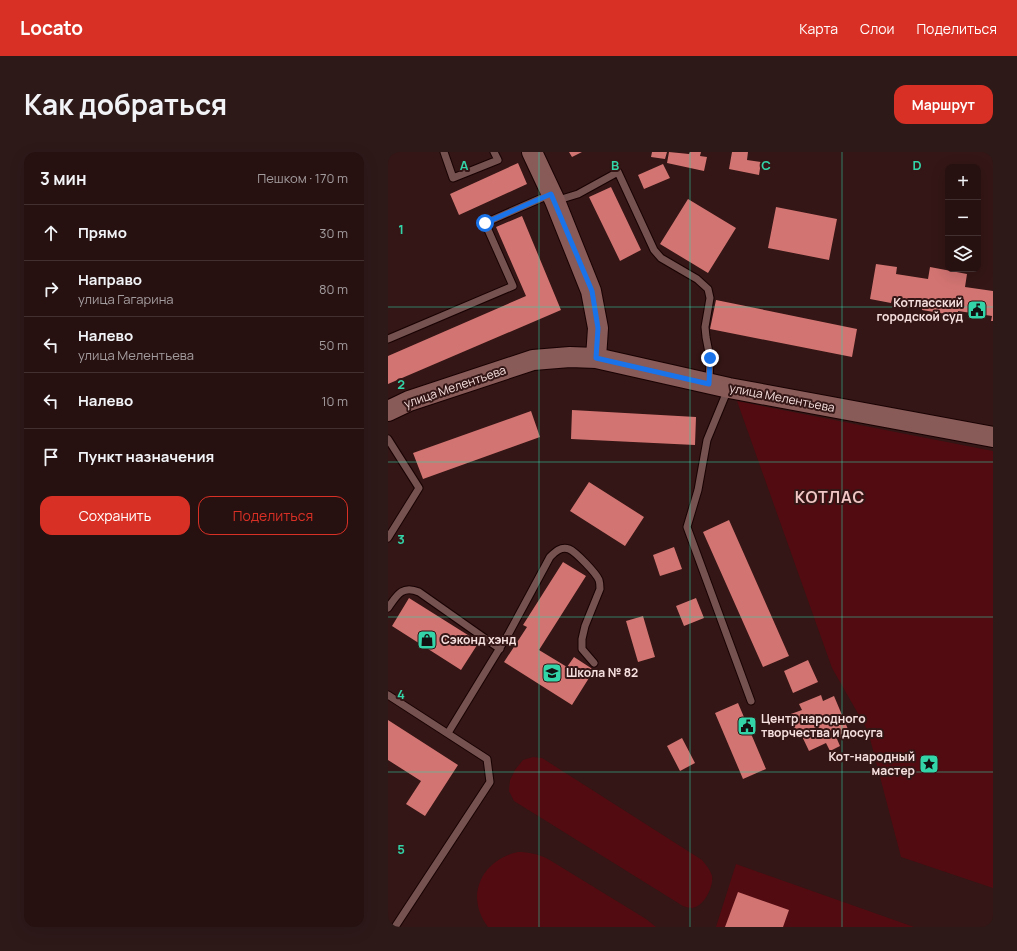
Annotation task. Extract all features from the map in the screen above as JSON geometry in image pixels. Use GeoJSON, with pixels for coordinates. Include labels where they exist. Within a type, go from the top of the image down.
{"type":"FeatureCollection","features":[{"type":"Feature","properties":{"kind":"street"},"geometry":{"type":"LineString","coordinates":[[532,152],[553,197],[592,291],[598,328],[596,358]]}},
{"type":"Feature","properties":{"kind":"street","name":"улица Мелентьева"},"geometry":{"type":"LineString","coordinates":[[388,411],[410,401],[533,360],[570,357],[596,358],[729,388],[993,437]]}},
{"type":"Feature","properties":{"kind":"lane"},"geometry":{"type":"LineString","coordinates":[[444,152],[453,178],[498,160],[494,152]]}},
{"type":"Feature","properties":{"kind":"lane"},"geometry":{"type":"LineString","coordinates":[[388,339],[513,286],[485,223],[553,197],[578,194],[618,172],[654,250],[661,258],[697,279],[708,289],[710,298],[705,327],[710,358],[709,384]]}},
{"type":"Feature","properties":{"kind":"lane"},"geometry":{"type":"LineString","coordinates":[[729,388],[707,440],[698,490],[687,527],[751,701]]}},
{"type":"Feature","properties":{"kind":"lane"},"geometry":{"type":"LineString","coordinates":[[388,439],[419,488],[388,538]]}},
{"type":"Feature","properties":{"kind":"lane"},"geometry":{"type":"LineString","coordinates":[[448,733],[500,649],[550,557],[560,549],[568,549],[575,554],[596,574],[600,581],[600,590],[582,639],[582,649],[585,655],[594,663]]}},
{"type":"Feature","properties":{"kind":"lane"},"geometry":{"type":"LineString","coordinates":[[388,608],[395,598],[406,590],[411,589],[419,592],[500,649]]}},
{"type":"Feature","properties":{"kind":"lane"},"geometry":{"type":"LineString","coordinates":[[388,695],[487,759],[490,782],[395,927]]}},
{"type":"Feature","properties":{"kind":"shaded area"},"geometry":{"type":"Polygon","coordinates":[[[737,401],[993,451],[993,888],[901,857],[868,731],[832,668],[737,401]]]}},
{"type":"Feature","properties":{"kind":"shaded area"},"geometry":{"type":"Polygon","coordinates":[[[533,757],[542,758],[702,860],[712,876],[710,890],[704,900],[696,907],[692,908],[683,906],[514,801],[509,791],[510,780],[515,770],[523,760],[533,757]]]}},
{"type":"Feature","properties":{"kind":"shaded area"},"geometry":{"type":"Polygon","coordinates":[[[518,852],[526,852],[548,859],[646,919],[656,927],[488,927],[481,915],[478,903],[477,892],[480,881],[486,871],[495,863],[505,856],[518,852]]]}},
{"type":"Feature","properties":{"kind":"shaded area"},"geometry":{"type":"Polygon","coordinates":[[[736,864],[914,927],[716,927],[736,864]]]}},
{"type":"Feature","properties":{"kind":"building"},"geometry":{"type":"Polygon","coordinates":[[[569,152],[582,152],[572,157],[569,152]]]}},
{"type":"Feature","properties":{"kind":"building"},"geometry":{"type":"Polygon","coordinates":[[[652,152],[667,152],[665,159],[651,157],[652,152]]]}},
{"type":"Feature","properties":{"kind":"building"},"geometry":{"type":"Polygon","coordinates":[[[669,152],[689,154],[690,152],[701,152],[700,156],[707,157],[704,171],[667,163],[669,152]]]}},
{"type":"Feature","properties":{"kind":"building"},"geometry":{"type":"Polygon","coordinates":[[[732,152],[748,152],[747,160],[761,162],[759,175],[729,169],[732,152]]]}},
{"type":"Feature","properties":{"kind":"building"},"geometry":{"type":"Polygon","coordinates":[[[518,163],[527,184],[459,215],[450,194],[518,163]]]}},
{"type":"Feature","properties":{"kind":"building"},"geometry":{"type":"Polygon","coordinates":[[[663,164],[670,178],[644,189],[638,175],[663,164]]]}},
{"type":"Feature","properties":{"kind":"building"},"geometry":{"type":"Polygon","coordinates":[[[611,187],[641,250],[620,261],[589,197],[611,187]]]}},
{"type":"Feature","properties":{"kind":"building"},"geometry":{"type":"Polygon","coordinates":[[[688,199],[736,228],[708,273],[660,244],[688,199]]]}},
{"type":"Feature","properties":{"kind":"building"},"geometry":{"type":"Polygon","coordinates":[[[776,207],[837,219],[829,260],[768,248],[776,207]]]}},
{"type":"Feature","properties":{"kind":"building"},"geometry":{"type":"Polygon","coordinates":[[[522,216],[561,310],[388,384],[388,356],[526,296],[496,227],[522,216]]]}},
{"type":"Feature","properties":{"kind":"building"},"geometry":{"type":"Polygon","coordinates":[[[876,264],[897,267],[896,274],[928,279],[930,267],[945,270],[945,272],[967,274],[965,287],[993,291],[993,321],[991,321],[992,316],[958,311],[958,316],[922,310],[923,304],[892,299],[891,303],[870,299],[876,264]]]}},
{"type":"Feature","properties":{"kind":"building"},"geometry":{"type":"Polygon","coordinates":[[[716,300],[857,329],[852,357],[710,329],[716,300]]]}},
{"type":"Feature","properties":{"kind":"building"},"geometry":{"type":"Polygon","coordinates":[[[572,410],[696,417],[695,445],[571,439],[572,410]]]}},
{"type":"Feature","properties":{"kind":"building"},"geometry":{"type":"Polygon","coordinates":[[[531,411],[540,437],[423,479],[413,453],[531,411]]]}},
{"type":"Feature","properties":{"kind":"building"},"geometry":{"type":"Polygon","coordinates":[[[589,482],[644,517],[625,546],[570,511],[589,482]]]}},
{"type":"Feature","properties":{"kind":"building"},"geometry":{"type":"Polygon","coordinates":[[[729,520],[789,656],[763,667],[703,532],[729,520]]]}},
{"type":"Feature","properties":{"kind":"building"},"geometry":{"type":"Polygon","coordinates":[[[674,547],[682,569],[660,576],[653,555],[674,547]]]}},
{"type":"Feature","properties":{"kind":"building"},"geometry":{"type":"Polygon","coordinates":[[[563,562],[586,576],[539,650],[567,667],[574,657],[594,670],[572,705],[504,662],[527,627],[523,625],[563,562]]]}},
{"type":"Feature","properties":{"kind":"building"},"geometry":{"type":"Polygon","coordinates":[[[409,598],[479,642],[461,670],[392,626],[409,598]]]}},
{"type":"Feature","properties":{"kind":"building"},"geometry":{"type":"Polygon","coordinates":[[[696,598],[704,618],[684,626],[676,606],[696,598]]]}},
{"type":"Feature","properties":{"kind":"building"},"geometry":{"type":"Polygon","coordinates":[[[643,616],[655,657],[638,662],[626,621],[643,616]]]}},
{"type":"Feature","properties":{"kind":"building"},"geometry":{"type":"Polygon","coordinates":[[[808,660],[818,682],[793,693],[784,671],[808,660]]]}},
{"type":"Feature","properties":{"kind":"building"},"geometry":{"type":"Polygon","coordinates":[[[821,695],[823,701],[834,696],[850,734],[837,739],[840,746],[830,751],[826,743],[809,751],[800,732],[796,734],[788,715],[802,710],[799,704],[821,695]]]}},
{"type":"Feature","properties":{"kind":"building"},"geometry":{"type":"Polygon","coordinates":[[[738,703],[766,769],[743,779],[715,713],[738,703]]]}},
{"type":"Feature","properties":{"kind":"building"},"geometry":{"type":"Polygon","coordinates":[[[388,720],[458,765],[425,816],[406,804],[421,781],[388,760],[388,720]]]}},
{"type":"Feature","properties":{"kind":"building"},"geometry":{"type":"Polygon","coordinates":[[[682,738],[695,763],[680,771],[667,746],[682,738]]]}},
{"type":"Feature","properties":{"kind":"building"},"geometry":{"type":"Polygon","coordinates":[[[738,892],[789,910],[783,927],[725,927],[738,892]]]}},
{"type":"Feature","properties":{"kind":"place","name":"Котласский городской суд"},"geometry":{"type":"Point","coordinates":[977,310]}},
{"type":"Feature","properties":{"kind":"place","name":"Сэконд хэнд"},"geometry":{"type":"Point","coordinates":[427,640]}},
{"type":"Feature","properties":{"kind":"place","name":"Школа № 82"},"geometry":{"type":"Point","coordinates":[552,673]}},
{"type":"Feature","properties":{"kind":"place","name":"Центр народного творчества и досуга"},"geometry":{"type":"Point","coordinates":[747,726]}},
{"type":"Feature","properties":{"kind":"place","name":"Кот-народный мастер"},"geometry":{"type":"Point","coordinates":[929,764]}},
{"type":"Feature","properties":{"kind":"district","name":"КОТЛАС"},"geometry":{"type":"Point","coordinates":[830,497]}},
{"type":"Feature","properties":{"kind":"route"},"geometry":{"type":"LineString","coordinates":[[485,223],[551,194],[592,291],[598,328],[596,358],[709,384],[710,358]]}}]}
